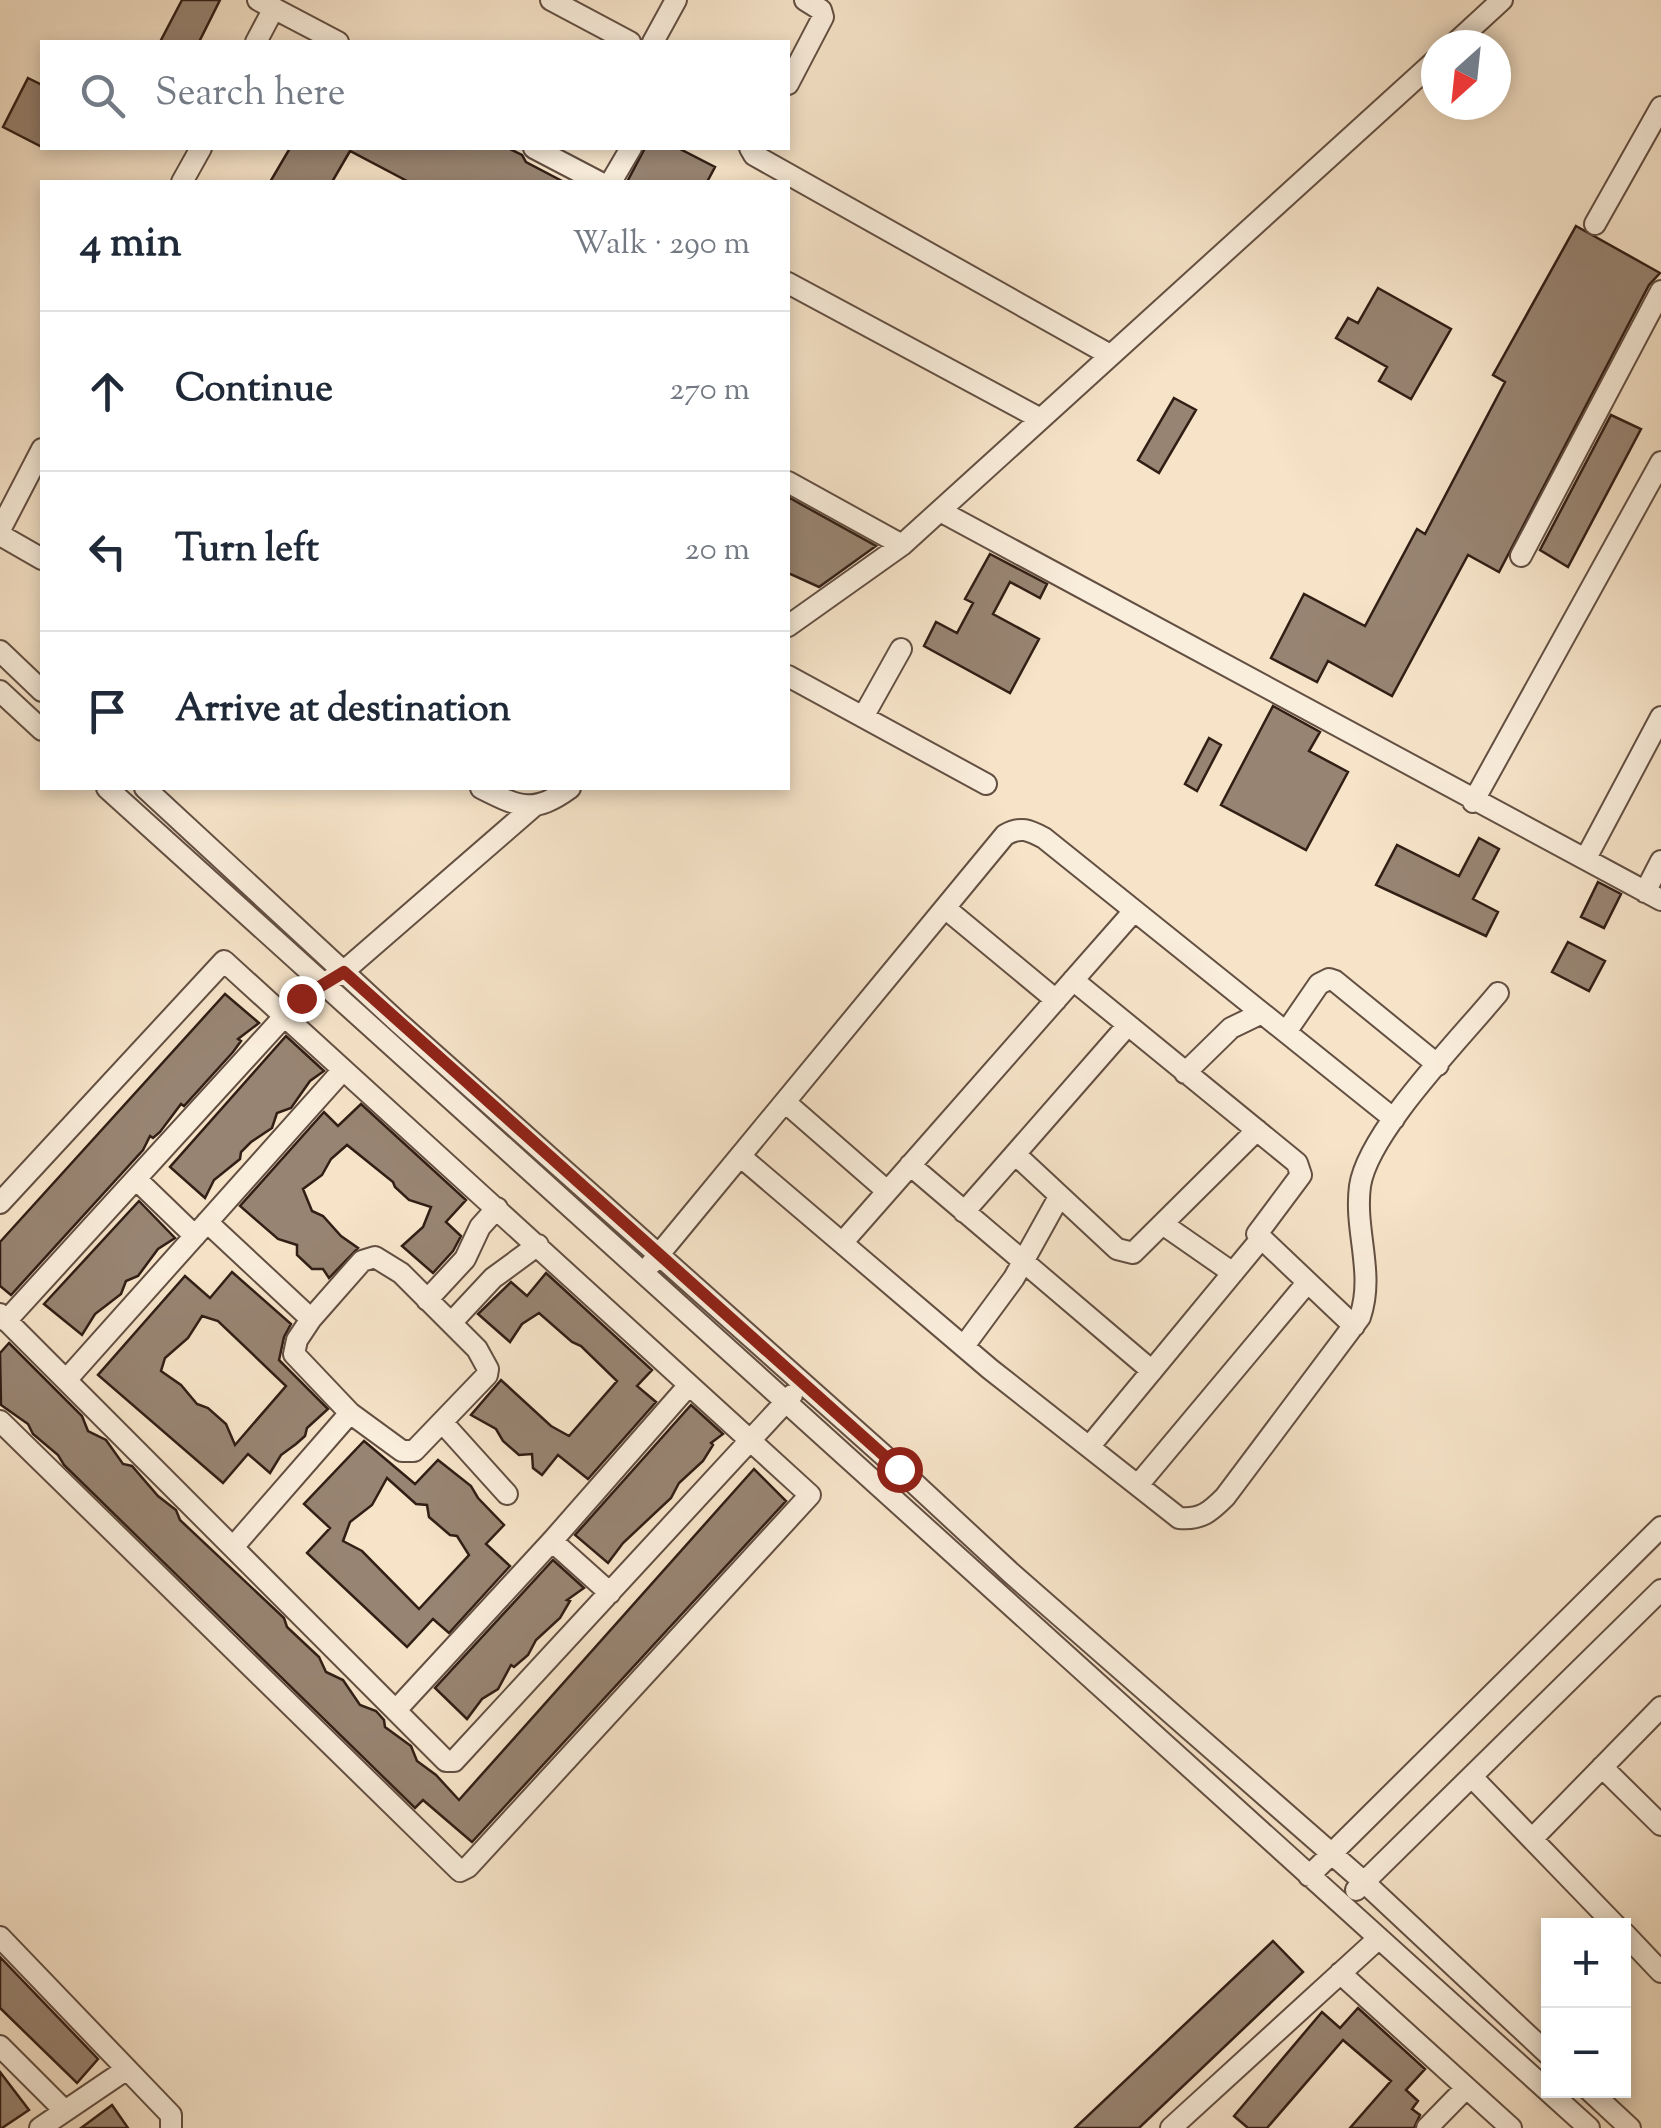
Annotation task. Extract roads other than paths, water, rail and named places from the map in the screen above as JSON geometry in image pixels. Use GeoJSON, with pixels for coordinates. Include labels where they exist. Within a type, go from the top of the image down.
{"type":"FeatureCollection","features":[{"type":"Feature","properties":{"kind":"street"},"geometry":{"type":"LineString","coordinates":[[551,0],[626,40]]}},
{"type":"Feature","properties":{"kind":"street"},"geometry":{"type":"LineString","coordinates":[[654,40],[676,0]]}},
{"type":"Feature","properties":{"kind":"street"},"geometry":{"type":"LineString","coordinates":[[790,80],[823,17],[821,10],[805,0]]}},
{"type":"Feature","properties":{"kind":"street"},"geometry":{"type":"LineString","coordinates":[[1469,30],[1502,0]]}},
{"type":"Feature","properties":{"kind":"street"},"geometry":{"type":"LineString","coordinates":[[257,40],[266,4],[334,40]]}},
{"type":"Feature","properties":{"kind":"street"},"geometry":{"type":"LineString","coordinates":[[790,625],[902,544],[1421,74]]}},
{"type":"Feature","properties":{"kind":"street"},"geometry":{"type":"LineString","coordinates":[[1595,224],[1661,107]]}},
{"type":"Feature","properties":{"kind":"street"},"geometry":{"type":"LineString","coordinates":[[183,180],[200,150]]}},
{"type":"Feature","properties":{"kind":"street"},"geometry":{"type":"LineString","coordinates":[[538,150],[595,180]]}},
{"type":"Feature","properties":{"kind":"street"},"geometry":{"type":"LineString","coordinates":[[612,180],[630,150]]}},
{"type":"Feature","properties":{"kind":"street"},"geometry":{"type":"LineString","coordinates":[[751,150],[1110,354]]}},
{"type":"Feature","properties":{"kind":"street"},"geometry":{"type":"LineString","coordinates":[[790,284],[1039,418]]}},
{"type":"Feature","properties":{"kind":"street"},"geometry":{"type":"LineString","coordinates":[[1520,556],[1661,291]]}},
{"type":"Feature","properties":{"kind":"street"},"geometry":{"type":"LineString","coordinates":[[40,454],[2,540],[40,558]]}},
{"type":"Feature","properties":{"kind":"street"},"geometry":{"type":"LineString","coordinates":[[1473,802],[1661,462]]}},
{"type":"Feature","properties":{"kind":"street"},"geometry":{"type":"LineString","coordinates":[[790,483],[902,544]]}},
{"type":"Feature","properties":{"kind":"street"},"geometry":{"type":"LineString","coordinates":[[940,510],[1473,802],[1653,896],[1661,861]]}},
{"type":"Feature","properties":{"kind":"street"},"geometry":{"type":"LineString","coordinates":[[863,717],[902,648]]}},
{"type":"Feature","properties":{"kind":"street"},"geometry":{"type":"LineString","coordinates":[[0,651],[40,689]]}},
{"type":"Feature","properties":{"kind":"street"},"geometry":{"type":"LineString","coordinates":[[790,677],[986,784]]}},
{"type":"Feature","properties":{"kind":"street"},"geometry":{"type":"LineString","coordinates":[[0,691],[40,728]]}},
{"type":"Feature","properties":{"kind":"street"},"geometry":{"type":"LineString","coordinates":[[1586,858],[1661,717]]}},
{"type":"Feature","properties":{"kind":"street"},"geometry":{"type":"LineString","coordinates":[[108,790],[1589,2128]]}},
{"type":"Feature","properties":{"kind":"street"},"geometry":{"type":"LineString","coordinates":[[147,790],[1069,1625],[1364,1882],[1541,2047]]}},
{"type":"Feature","properties":{"kind":"street"},"geometry":{"type":"LineString","coordinates":[[485,790],[515,806],[548,803],[567,790]]}},
{"type":"Feature","properties":{"kind":"street"},"geometry":{"type":"LineString","coordinates":[[533,806],[344,972],[301,998],[3,1318],[446,1762],[454,1762],[802,1383]]}},
{"type":"Feature","properties":{"kind":"street"},"geometry":{"type":"LineString","coordinates":[[643,1273],[1005,835],[1016,829],[1026,829],[1044,838],[1394,1119]]}},
{"type":"Feature","properties":{"kind":"street"},"geometry":{"type":"LineString","coordinates":[[945,908],[1056,1000]]}},
{"type":"Feature","properties":{"kind":"street"},"geometry":{"type":"LineString","coordinates":[[842,1243],[1134,911]]}},
{"type":"Feature","properties":{"kind":"street"},"geometry":{"type":"LineString","coordinates":[[0,1203],[224,960],[810,1493],[468,1867],[460,1871],[0,1421]]}},
{"type":"Feature","properties":{"kind":"street"},"geometry":{"type":"LineString","coordinates":[[1073,980],[1297,1163],[1301,1174],[1257,1234],[1354,1326]]}},
{"type":"Feature","properties":{"kind":"street"},"geometry":{"type":"LineString","coordinates":[[1286,1032],[1319,984],[1335,980],[1438,1065]]}},
{"type":"Feature","properties":{"kind":"street"},"geometry":{"type":"LineString","coordinates":[[740,1156],[1089,1447],[1179,1518],[1192,1520],[1206,1516],[1225,1497],[1354,1326],[1367,1289],[1360,1189],[1365,1164],[1380,1135],[1498,992]]}},
{"type":"Feature","properties":{"kind":"street"},"geometry":{"type":"LineString","coordinates":[[1185,1073],[1231,1028],[1262,1012]]}},
{"type":"Feature","properties":{"kind":"street"},"geometry":{"type":"LineString","coordinates":[[964,1212],[1127,1026]]}},
{"type":"Feature","properties":{"kind":"street"},"geometry":{"type":"LineString","coordinates":[[67,1379],[343,1070]]}},
{"type":"Feature","properties":{"kind":"street"},"geometry":{"type":"LineString","coordinates":[[785,1102],[887,1191]]}},
{"type":"Feature","properties":{"kind":"street"},"geometry":{"type":"LineString","coordinates":[[1015,1154],[1124,1253],[1139,1250],[1257,1130]]}},
{"type":"Feature","properties":{"kind":"street"},"geometry":{"type":"LineString","coordinates":[[910,1165],[1152,1371]]}},
{"type":"Feature","properties":{"kind":"street"},"geometry":{"type":"LineString","coordinates":[[136,1178],[311,1318]]}},
{"type":"Feature","properties":{"kind":"street"},"geometry":{"type":"LineString","coordinates":[[964,1346],[1023,1263],[1059,1197]]}},
{"type":"Feature","properties":{"kind":"street"},"geometry":{"type":"LineString","coordinates":[[428,1300],[465,1260],[480,1227],[497,1208]]}},
{"type":"Feature","properties":{"kind":"street"},"geometry":{"type":"LineString","coordinates":[[1164,1226],[1233,1272]]}},
{"type":"Feature","properties":{"kind":"street"},"geometry":{"type":"LineString","coordinates":[[1089,1447],[1260,1240]]}},
{"type":"Feature","properties":{"kind":"street"},"geometry":{"type":"LineString","coordinates":[[451,1323],[493,1278],[538,1245]]}},
{"type":"Feature","properties":{"kind":"street"},"geometry":{"type":"LineString","coordinates":[[375,1256],[428,1300],[477,1349],[488,1369],[410,1452],[350,1413],[294,1354],[297,1340],[311,1318],[362,1261],[375,1256]]}},
{"type":"Feature","properties":{"kind":"street"},"geometry":{"type":"LineString","coordinates":[[1138,1486],[1307,1282]]}},
{"type":"Feature","properties":{"kind":"street"},"geometry":{"type":"LineString","coordinates":[[396,1710],[552,1541],[688,1385]]}},
{"type":"Feature","properties":{"kind":"street"},"geometry":{"type":"LineString","coordinates":[[234,1546],[350,1413]]}},
{"type":"Feature","properties":{"kind":"street"},"geometry":{"type":"LineString","coordinates":[[442,1422],[507,1494]]}},
{"type":"Feature","properties":{"kind":"street"},"geometry":{"type":"LineString","coordinates":[[1310,1876],[1661,1526]]}},
{"type":"Feature","properties":{"kind":"street"},"geometry":{"type":"LineString","coordinates":[[552,1541],[610,1593]]}},
{"type":"Feature","properties":{"kind":"street"},"geometry":{"type":"LineString","coordinates":[[1342,1904],[1661,1590]]}},
{"type":"Feature","properties":{"kind":"street"},"geometry":{"type":"LineString","coordinates":[[1532,1839],[1661,1708]]}},
{"type":"Feature","properties":{"kind":"street"},"geometry":{"type":"LineString","coordinates":[[1602,1767],[1661,1825]]}},
{"type":"Feature","properties":{"kind":"street"},"geometry":{"type":"LineString","coordinates":[[1472,1777],[1608,1918]]}},
{"type":"Feature","properties":{"kind":"street"},"geometry":{"type":"LineString","coordinates":[[0,1938],[171,2115],[171,2128]]}},
{"type":"Feature","properties":{"kind":"street"},"geometry":{"type":"LineString","coordinates":[[1171,2128],[1379,1938]]}},
{"type":"Feature","properties":{"kind":"street"},"geometry":{"type":"LineString","coordinates":[[1631,1940],[1661,1972]]}},
{"type":"Feature","properties":{"kind":"street"},"geometry":{"type":"LineString","coordinates":[[1340,1973],[1511,2128]]}},
{"type":"Feature","properties":{"kind":"street"},"geometry":{"type":"LineString","coordinates":[[4,2057],[65,2111]]}},
{"type":"Feature","properties":{"kind":"street"},"geometry":{"type":"LineString","coordinates":[[40,2128],[127,2069]]}},
{"type":"Feature","properties":{"kind":"street"},"geometry":{"type":"LineString","coordinates":[[1427,2128],[1466,2088]]}},
{"type":"Feature","properties":{"kind":"street"},"geometry":{"type":"LineString","coordinates":[[1597,2098],[1630,2128]]}}]}
